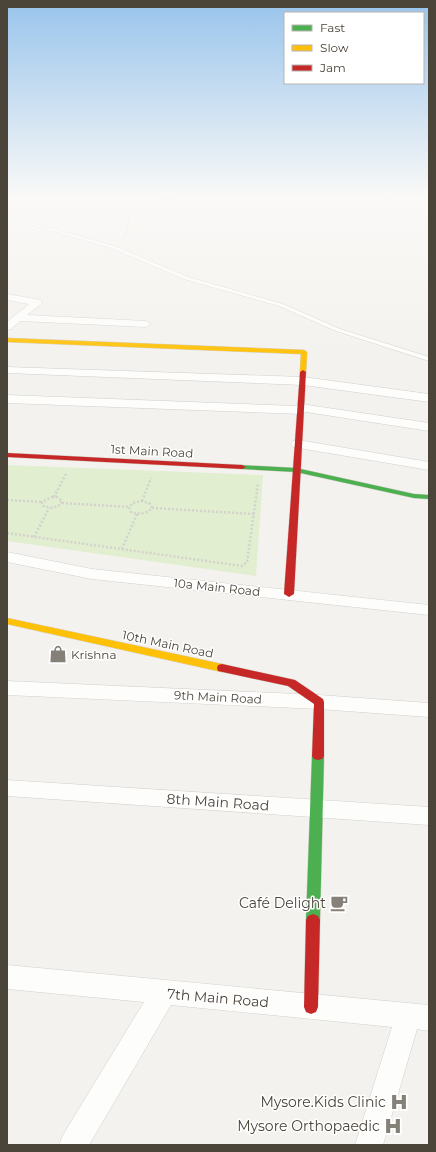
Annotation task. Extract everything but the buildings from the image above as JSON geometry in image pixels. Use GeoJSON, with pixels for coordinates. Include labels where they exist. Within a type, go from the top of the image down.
{"type":"FeatureCollection","features":[{"type":"Feature","properties":{"kind":"street"},"geometry":{"type":"LineString","coordinates":[[7,297],[37,302],[11,322]]}},
{"type":"Feature","properties":{"kind":"street"},"geometry":{"type":"LineString","coordinates":[[11,322],[146,324]]}},
{"type":"Feature","properties":{"kind":"street"},"geometry":{"type":"LineString","coordinates":[[7,340],[304,352],[289,594]]}},
{"type":"Feature","properties":{"kind":"street"},"geometry":{"type":"LineString","coordinates":[[7,370],[303,381],[429,398]]}},
{"type":"Feature","properties":{"kind":"street"},"geometry":{"type":"LineString","coordinates":[[7,400],[301,409],[429,427]]}},
{"type":"Feature","properties":{"kind":"street"},"geometry":{"type":"LineString","coordinates":[[298,444],[429,466]]}},
{"type":"Feature","properties":{"kind":"street","name":"1st Main Road"},"geometry":{"type":"LineString","coordinates":[[7,456],[296,470],[414,496],[429,497]]}},
{"type":"Feature","properties":{"kind":"street","name":"10a Main Road"},"geometry":{"type":"LineString","coordinates":[[7,557],[92,574],[429,610]]}},
{"type":"Feature","properties":{"kind":"street","name":"10th Main Road"},"geometry":{"type":"LineString","coordinates":[[7,621],[291,683],[319,702]]}},
{"type":"Feature","properties":{"kind":"street","name":"9th Main Road"},"geometry":{"type":"LineString","coordinates":[[7,688],[319,702],[429,710]]}},
{"type":"Feature","properties":{"kind":"street"},"geometry":{"type":"LineString","coordinates":[[311,1007],[319,702]]}},
{"type":"Feature","properties":{"kind":"street","name":"8th Main Road"},"geometry":{"type":"LineString","coordinates":[[7,788],[429,816]]}},
{"type":"Feature","properties":{"kind":"street","name":"7th Main Road"},"geometry":{"type":"LineString","coordinates":[[7,977],[418,1017]]}},
{"type":"Feature","properties":{"kind":"street"},"geometry":{"type":"LineString","coordinates":[[73,1145],[164,993]]}},
{"type":"Feature","properties":{"kind":"street"},"geometry":{"type":"LineString","coordinates":[[369,1145],[418,1017]]}},
{"type":"Feature","properties":{"kind":"lane"},"geometry":{"type":"LineString","coordinates":[[122,251],[186,278],[281,305],[338,330],[429,359]]}},
{"type":"Feature","properties":{"kind":"path"},"geometry":{"type":"LineString","coordinates":[[54,496],[67,471]]}},
{"type":"Feature","properties":{"kind":"path"},"geometry":{"type":"LineString","coordinates":[[142,501],[153,474]]}},
{"type":"Feature","properties":{"kind":"path"},"geometry":{"type":"LineString","coordinates":[[7,533],[242,566],[247,562],[258,481]]}},
{"type":"Feature","properties":{"kind":"path"},"geometry":{"type":"LineString","coordinates":[[7,500],[42,502],[47,498],[54,496],[61,499],[62,503]]}},
{"type":"Feature","properties":{"kind":"path"},"geometry":{"type":"LineString","coordinates":[[42,502],[43,506],[49,508],[57,507],[62,503],[129,507],[134,502],[142,501],[150,503],[152,508]]}},
{"type":"Feature","properties":{"kind":"path"},"geometry":{"type":"LineString","coordinates":[[129,507],[131,512],[137,514],[147,512],[152,508],[254,514]]}},
{"type":"Feature","properties":{"kind":"path"},"geometry":{"type":"LineString","coordinates":[[34,537],[49,508]]}},
{"type":"Feature","properties":{"kind":"path"},"geometry":{"type":"LineString","coordinates":[[122,549],[137,514]]}},
{"type":"Feature","properties":{"kind":"green space"},"geometry":{"type":"Polygon","coordinates":[[[7,465],[263,475],[256,576],[7,541],[7,465]]]}},
{"type":"Feature","properties":{"kind":"traffic: fast"},"geometry":{"type":"LineString","coordinates":[[242,467],[296,470],[414,496],[429,497]]}},
{"type":"Feature","properties":{"kind":"traffic: fast"},"geometry":{"type":"LineString","coordinates":[[313,920],[318,756]]}},
{"type":"Feature","properties":{"kind":"traffic: slow"},"geometry":{"type":"LineString","coordinates":[[7,340],[304,352],[303,372]]}},
{"type":"Feature","properties":{"kind":"traffic: slow"},"geometry":{"type":"LineString","coordinates":[[7,621],[222,668]]}},
{"type":"Feature","properties":{"kind":"traffic: jam"},"geometry":{"type":"LineString","coordinates":[[289,594],[303,372]]}},
{"type":"Feature","properties":{"kind":"traffic: jam"},"geometry":{"type":"LineString","coordinates":[[7,455],[242,467]]}},
{"type":"Feature","properties":{"kind":"traffic: jam"},"geometry":{"type":"LineString","coordinates":[[222,668],[291,683],[319,702],[318,756]]}},
{"type":"Feature","properties":{"kind":"traffic: jam"},"geometry":{"type":"LineString","coordinates":[[311,1007],[313,920]]}},
{"type":"Feature","properties":{"kind":"place","name":"Krishna"},"geometry":{"type":"Point","coordinates":[58,654]}},
{"type":"Feature","properties":{"kind":"place","name":"Café Delight"},"geometry":{"type":"Point","coordinates":[339,903]}},
{"type":"Feature","properties":{"kind":"place","name":"Mysore.Kids Clinic"},"geometry":{"type":"Point","coordinates":[399,1102]}},
{"type":"Feature","properties":{"kind":"place","name":"Mysore Orthopaedic"},"geometry":{"type":"Point","coordinates":[393,1126]}}]}
